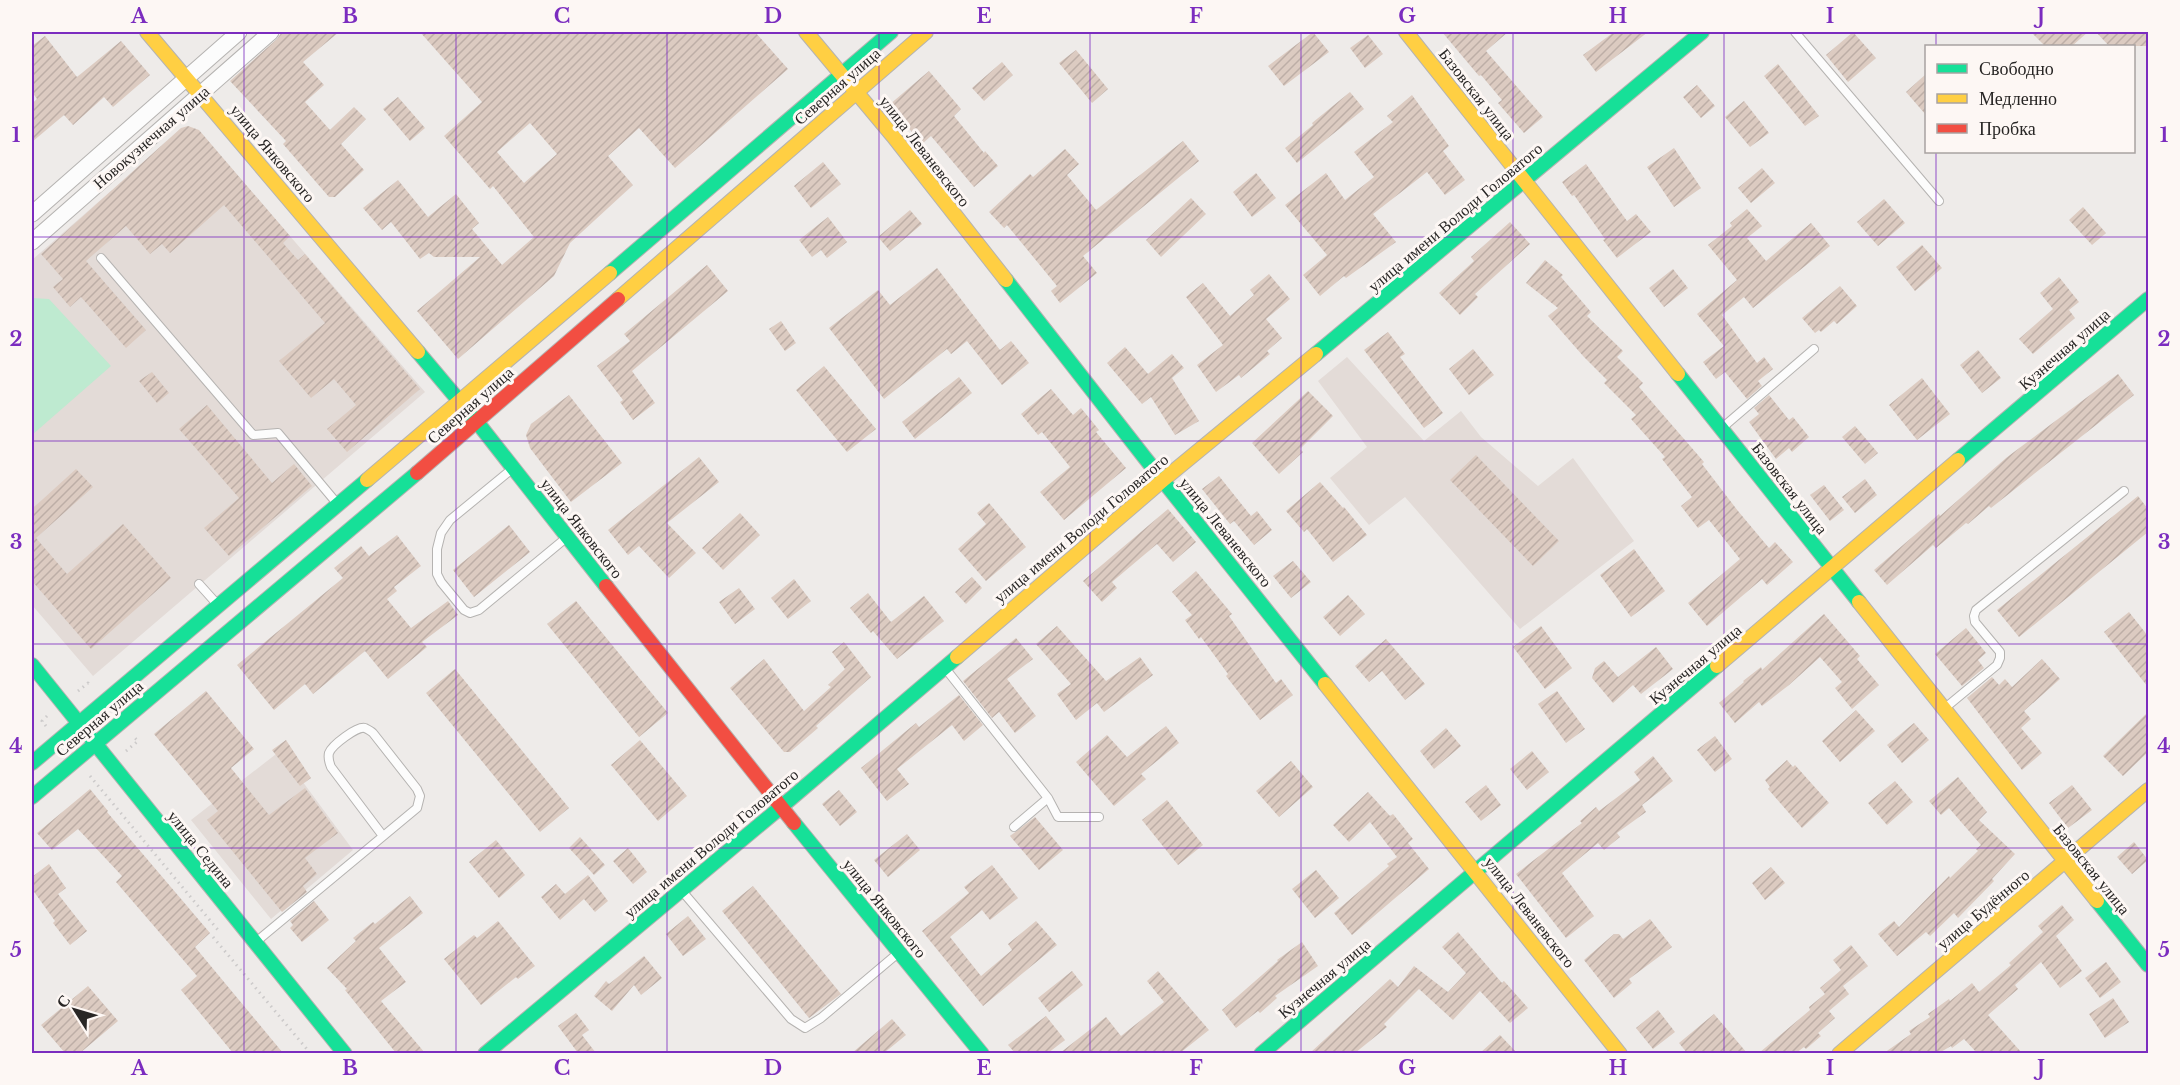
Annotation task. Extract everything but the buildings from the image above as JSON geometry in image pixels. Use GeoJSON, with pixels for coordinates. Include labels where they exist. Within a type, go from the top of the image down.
{"type":"FeatureCollection","features":[{"type":"Feature","properties":{"kind":"street","name":"улица Янковского"},"geometry":{"type":"LineString","coordinates":[[147,32],[460,401],[781,807],[982,1053]]}},
{"type":"Feature","properties":{"kind":"street","name":"Новокузнечная улица"},"geometry":{"type":"LineString","coordinates":[[32,214],[239,32]]}},
{"type":"Feature","properties":{"kind":"street","name":"Новокузнечная улица"},"geometry":{"type":"LineString","coordinates":[[32,242],[271,32]]}},
{"type":"Feature","properties":{"kind":"street","name":"улица Леваневского"},"geometry":{"type":"LineString","coordinates":[[806,32],[856,90],[1163,480],[1620,1053]]}},
{"type":"Feature","properties":{"kind":"street","name":"Северная улица"},"geometry":{"type":"LineString","coordinates":[[32,763],[891,32]]}},
{"type":"Feature","properties":{"kind":"street","name":"Северная улица"},"geometry":{"type":"LineString","coordinates":[[32,797],[477,422],[856,90],[926,32]]}},
{"type":"Feature","properties":{"kind":"street","name":"Базовская улица"},"geometry":{"type":"LineString","coordinates":[[1406,32],[2148,965]]}},
{"type":"Feature","properties":{"kind":"street","name":"улица имени Володи Головатого"},"geometry":{"type":"LineString","coordinates":[[485,1053],[781,807],[1163,480],[1702,32]]}},
{"type":"Feature","properties":{"kind":"street","name":"Кузнечная улица"},"geometry":{"type":"LineString","coordinates":[[1261,1053],[2148,299]]}},
{"type":"Feature","properties":{"kind":"street"},"geometry":{"type":"LineString","coordinates":[[32,655],[81,720]]}},
{"type":"Feature","properties":{"kind":"street","name":"улица Седина"},"geometry":{"type":"LineString","coordinates":[[32,665],[81,720],[345,1053]]}},
{"type":"Feature","properties":{"kind":"street","name":"улица Будённого"},"geometry":{"type":"LineString","coordinates":[[1839,1053],[2148,790]]}},
{"type":"Feature","properties":{"kind":"lane"},"geometry":{"type":"LineString","coordinates":[[1796,32],[1939,201]]}},
{"type":"Feature","properties":{"kind":"lane"},"geometry":{"type":"LineString","coordinates":[[101,258],[253,435],[278,433],[338,504]]}},
{"type":"Feature","properties":{"kind":"lane"},"geometry":{"type":"LineString","coordinates":[[1721,428],[1814,349]]}},
{"type":"Feature","properties":{"kind":"lane"},"geometry":{"type":"LineString","coordinates":[[514,468],[450,520],[441,533],[437,557],[437,574],[441,582],[464,610],[470,613],[479,610],[568,537]]}},
{"type":"Feature","properties":{"kind":"lane"},"geometry":{"type":"LineString","coordinates":[[1944,709],[1997,665],[2000,658],[1996,648],[1975,622],[1976,610],[2124,491]]}},
{"type":"Feature","properties":{"kind":"lane"},"geometry":{"type":"LineString","coordinates":[[199,584],[218,605]]}},
{"type":"Feature","properties":{"kind":"lane"},"geometry":{"type":"LineString","coordinates":[[945,667],[1048,798],[1058,817],[1099,817]]}},
{"type":"Feature","properties":{"kind":"lane"},"geometry":{"type":"LineString","coordinates":[[256,942],[417,808],[420,796],[373,733],[366,728],[360,728],[333,747],[328,760],[383,836]]}},
{"type":"Feature","properties":{"kind":"lane"},"geometry":{"type":"LineString","coordinates":[[1014,826],[1048,798]]}},
{"type":"Feature","properties":{"kind":"lane"},"geometry":{"type":"LineString","coordinates":[[681,890],[791,1019],[805,1028],[821,1018],[899,952]]}},
{"type":"Feature","properties":{"kind":"path"},"geometry":{"type":"LineString","coordinates":[[92,779],[219,932]]}},
{"type":"Feature","properties":{"kind":"path"},"geometry":{"type":"LineString","coordinates":[[213,937],[311,1053]]}},
{"type":"Feature","properties":{"kind":"shaded area"},"geometry":{"type":"Polygon","coordinates":[[[231,168],[425,392],[93,676],[32,605],[32,260],[112,190],[152,235],[231,168]]]}},
{"type":"Feature","properties":{"kind":"shaded area"},"geometry":{"type":"Polygon","coordinates":[[[1347,357],[1424,441],[1461,411],[1481,437],[1538,486],[1573,458],[1634,541],[1520,629],[1405,497],[1369,525],[1330,478],[1367,447],[1318,381],[1347,357]]]}},
{"type":"Feature","properties":{"kind":"shaded area"},"geometry":{"type":"Polygon","coordinates":[[[280,751],[353,850],[271,919],[191,820],[280,751]]]}},
{"type":"Feature","properties":{"kind":"green space"},"geometry":{"type":"Polygon","coordinates":[[[32,298],[49,299],[111,366],[32,435],[32,298]]]}},
{"type":"Feature","properties":{"kind":"traffic: fast"},"geometry":{"type":"LineString","coordinates":[[610,273],[891,32]]}},
{"type":"Feature","properties":{"kind":"traffic: fast"},"geometry":{"type":"LineString","coordinates":[[1316,354],[1702,32]]}},
{"type":"Feature","properties":{"kind":"traffic: fast"},"geometry":{"type":"LineString","coordinates":[[1006,280],[1325,684]]}},
{"type":"Feature","properties":{"kind":"traffic: fast"},"geometry":{"type":"LineString","coordinates":[[1958,460],[2148,299]]}},
{"type":"Feature","properties":{"kind":"traffic: fast"},"geometry":{"type":"LineString","coordinates":[[418,352],[477,422],[606,586]]}},
{"type":"Feature","properties":{"kind":"traffic: fast"},"geometry":{"type":"LineString","coordinates":[[1678,374],[1859,602]]}},
{"type":"Feature","properties":{"kind":"traffic: fast"},"geometry":{"type":"LineString","coordinates":[[32,797],[417,473]]}},
{"type":"Feature","properties":{"kind":"traffic: fast"},"geometry":{"type":"LineString","coordinates":[[32,763],[367,480]]}},
{"type":"Feature","properties":{"kind":"traffic: fast"},"geometry":{"type":"LineString","coordinates":[[485,1054],[957,657]]}},
{"type":"Feature","properties":{"kind":"traffic: fast"},"geometry":{"type":"LineString","coordinates":[[32,665],[345,1054]]}},
{"type":"Feature","properties":{"kind":"traffic: fast"},"geometry":{"type":"LineString","coordinates":[[1261,1054],[1717,666]]}},
{"type":"Feature","properties":{"kind":"traffic: fast"},"geometry":{"type":"LineString","coordinates":[[794,823],[982,1054]]}},
{"type":"Feature","properties":{"kind":"traffic: fast"},"geometry":{"type":"LineString","coordinates":[[2097,901],[2148,965]]}},
{"type":"Feature","properties":{"kind":"traffic: slow"},"geometry":{"type":"LineString","coordinates":[[147,32],[418,352]]}},
{"type":"Feature","properties":{"kind":"traffic: slow"},"geometry":{"type":"LineString","coordinates":[[806,32],[893,136],[1006,280]]}},
{"type":"Feature","properties":{"kind":"traffic: slow"},"geometry":{"type":"LineString","coordinates":[[618,299],[926,32]]}},
{"type":"Feature","properties":{"kind":"traffic: slow"},"geometry":{"type":"LineString","coordinates":[[1406,32],[1678,374]]}},
{"type":"Feature","properties":{"kind":"traffic: slow"},"geometry":{"type":"LineString","coordinates":[[367,480],[610,273]]}},
{"type":"Feature","properties":{"kind":"traffic: slow"},"geometry":{"type":"LineString","coordinates":[[957,657],[1163,480],[1316,354]]}},
{"type":"Feature","properties":{"kind":"traffic: slow"},"geometry":{"type":"LineString","coordinates":[[1717,666],[1958,460]]}},
{"type":"Feature","properties":{"kind":"traffic: slow"},"geometry":{"type":"LineString","coordinates":[[1859,602],[2097,901]]}},
{"type":"Feature","properties":{"kind":"traffic: slow"},"geometry":{"type":"LineString","coordinates":[[1325,684],[1620,1054]]}},
{"type":"Feature","properties":{"kind":"traffic: slow"},"geometry":{"type":"LineString","coordinates":[[1839,1054],[2148,790]]}},
{"type":"Feature","properties":{"kind":"traffic: jam"},"geometry":{"type":"LineString","coordinates":[[417,473],[618,299]]}},
{"type":"Feature","properties":{"kind":"traffic: jam"},"geometry":{"type":"LineString","coordinates":[[606,586],[794,823]]}}]}
